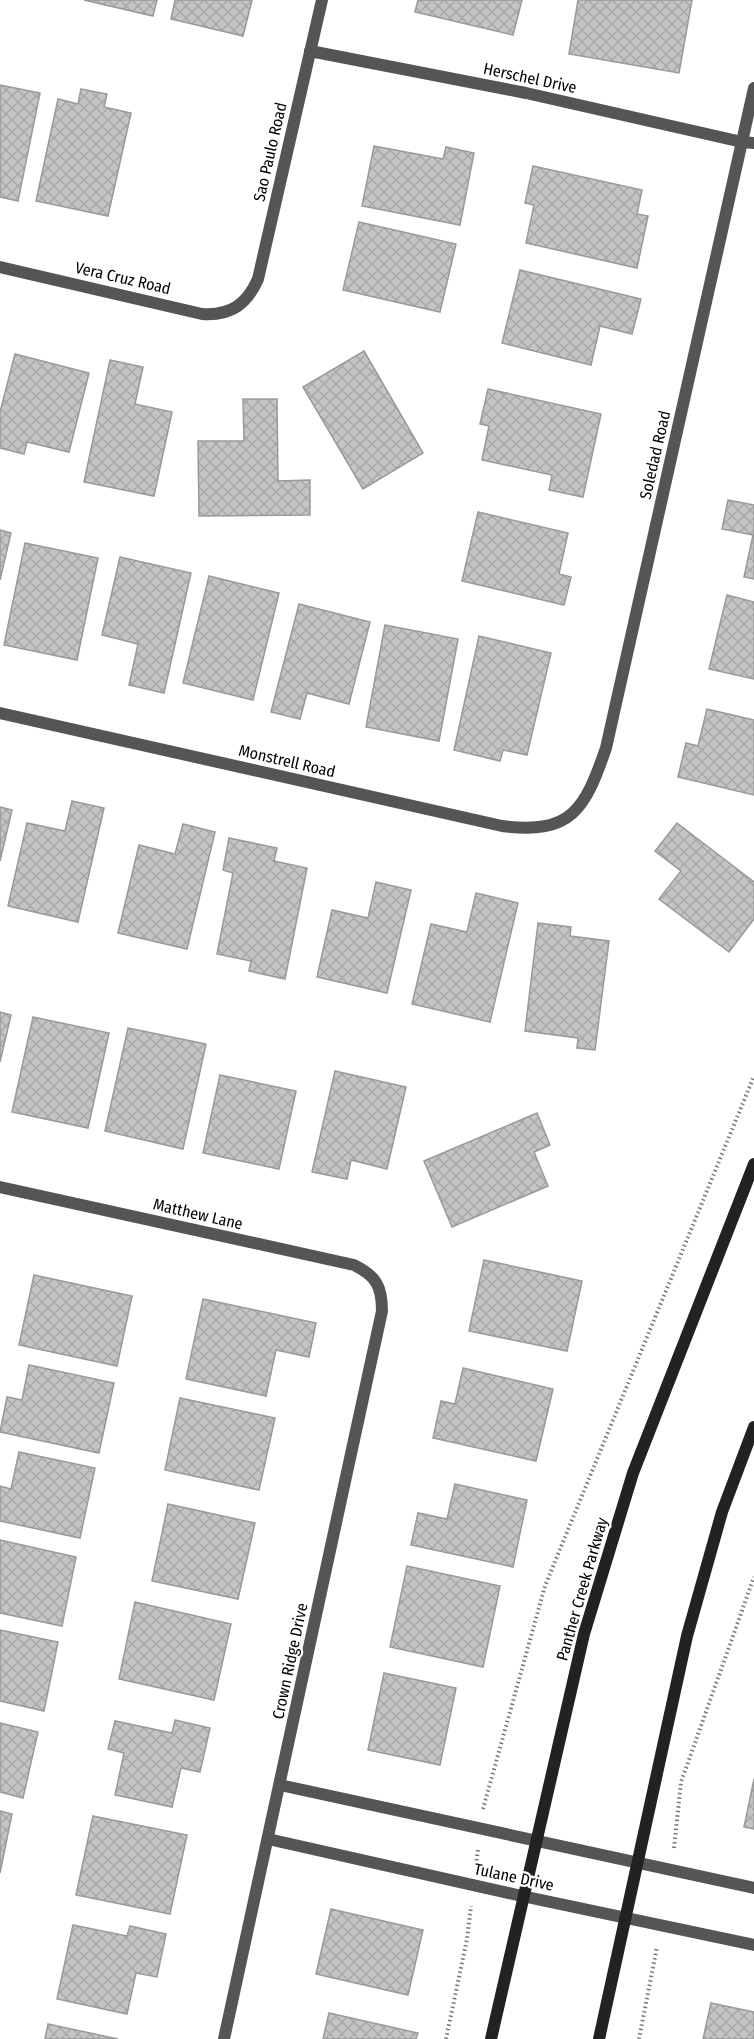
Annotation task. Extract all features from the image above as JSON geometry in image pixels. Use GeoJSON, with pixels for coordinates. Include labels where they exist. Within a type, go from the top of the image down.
{"type":"FeatureCollection","features":[{"type":"Feature","properties":{"kind":"main road","name":"Panther Creek Parkway"},"geometry":{"type":"LineString","coordinates":[[491,2039],[584,1634],[633,1473],[754,1164]]}},
{"type":"Feature","properties":{"kind":"main road"},"geometry":{"type":"LineString","coordinates":[[599,2039],[687,1636],[722,1512],[754,1426]]}},
{"type":"Feature","properties":{"kind":"street","name":"Sao Paulo Road"},"geometry":{"type":"LineString","coordinates":[[238,305],[248,298],[258,279],[322,0]]}},
{"type":"Feature","properties":{"kind":"street","name":"Herschel Drive"},"geometry":{"type":"LineString","coordinates":[[310,51],[526,93],[748,142],[754,147]]}},
{"type":"Feature","properties":{"kind":"street","name":"Soledad Road"},"geometry":{"type":"LineString","coordinates":[[566,819],[584,802],[606,748],[748,142],[754,88]]}},
{"type":"Feature","properties":{"kind":"street","name":"Vera Cruz Road"},"geometry":{"type":"LineString","coordinates":[[0,267],[202,314],[227,312],[238,305]]}},
{"type":"Feature","properties":{"kind":"street","name":"Monstrell Road"},"geometry":{"type":"LineString","coordinates":[[0,713],[502,826],[534,828],[566,819]]}},
{"type":"Feature","properties":{"kind":"street","name":"Matthew Lane"},"geometry":{"type":"LineString","coordinates":[[0,1187],[354,1265],[372,1276],[380,1289]]}},
{"type":"Feature","properties":{"kind":"street","name":"Crown Ridge Drive"},"geometry":{"type":"LineString","coordinates":[[224,2039],[382,1311],[380,1289]]}},
{"type":"Feature","properties":{"kind":"street"},"geometry":{"type":"LineString","coordinates":[[280,1785],[754,1888]]}},
{"type":"Feature","properties":{"kind":"street","name":"Tulane Drive"},"geometry":{"type":"LineString","coordinates":[[268,1839],[474,1886],[754,1945]]}},
{"type":"Feature","properties":{"kind":"path"},"geometry":{"type":"LineString","coordinates":[[446,2039],[467,1939],[485,1797],[545,1586],[754,1076]]}},
{"type":"Feature","properties":{"kind":"path"},"geometry":{"type":"LineString","coordinates":[[670,1870],[675,1846],[681,1782],[754,1577]]}},
{"type":"Feature","properties":{"kind":"path"},"geometry":{"type":"LineString","coordinates":[[639,2039],[661,1924]]}},
{"type":"Feature","properties":{"kind":"building"},"geometry":{"type":"Polygon","coordinates":[[[84,0],[157,0],[153,16],[84,0]]]}},
{"type":"Feature","properties":{"kind":"building"},"geometry":{"type":"Polygon","coordinates":[[[175,0],[252,0],[243,36],[171,19],[175,0]]]}},
{"type":"Feature","properties":{"kind":"building"},"geometry":{"type":"Polygon","coordinates":[[[418,0],[522,0],[513,35],[415,12],[418,0]]]}},
{"type":"Feature","properties":{"kind":"building"},"geometry":{"type":"Polygon","coordinates":[[[578,0],[692,0],[679,73],[569,54],[578,0]]]}},
{"type":"Feature","properties":{"kind":"building"},"geometry":{"type":"Polygon","coordinates":[[[0,85],[40,93],[18,201],[0,197],[0,85]]]}},
{"type":"Feature","properties":{"kind":"building"},"geometry":{"type":"Polygon","coordinates":[[[81,89],[107,94],[104,107],[131,113],[108,216],[36,201],[58,99],[78,104],[81,89]]]}},
{"type":"Feature","properties":{"kind":"building"},"geometry":{"type":"Polygon","coordinates":[[[374,146],[443,159],[446,147],[474,153],[460,225],[362,206],[374,146]]]}},
{"type":"Feature","properties":{"kind":"building"},"geometry":{"type":"Polygon","coordinates":[[[533,166],[642,190],[637,214],[648,216],[637,268],[526,243],[534,205],[525,203],[533,166]]]}},
{"type":"Feature","properties":{"kind":"building"},"geometry":{"type":"Polygon","coordinates":[[[359,222],[456,244],[440,312],[343,290],[359,222]]]}},
{"type":"Feature","properties":{"kind":"building"},"geometry":{"type":"Polygon","coordinates":[[[520,270],[641,299],[632,334],[600,326],[591,365],[502,343],[520,270]]]}},
{"type":"Feature","properties":{"kind":"building"},"geometry":{"type":"Polygon","coordinates":[[[364,351],[423,453],[363,489],[303,387],[364,351]]]}},
{"type":"Feature","properties":{"kind":"building"},"geometry":{"type":"Polygon","coordinates":[[[15,354],[89,373],[69,452],[27,442],[24,454],[0,448],[0,412],[15,354]]]}},
{"type":"Feature","properties":{"kind":"building"},"geometry":{"type":"Polygon","coordinates":[[[110,360],[143,367],[135,404],[172,412],[154,496],[84,482],[110,360]]]}},
{"type":"Feature","properties":{"kind":"building"},"geometry":{"type":"Polygon","coordinates":[[[488,389],[601,414],[583,497],[549,490],[552,475],[482,460],[489,426],[480,424],[488,389]]]}},
{"type":"Feature","properties":{"kind":"building"},"geometry":{"type":"Polygon","coordinates":[[[243,399],[277,399],[278,481],[310,480],[310,515],[199,516],[198,441],[244,441],[243,399]]]}},
{"type":"Feature","properties":{"kind":"building"},"geometry":{"type":"Polygon","coordinates":[[[728,500],[754,505],[754,579],[744,577],[753,535],[722,529],[728,500]]]}},
{"type":"Feature","properties":{"kind":"building"},"geometry":{"type":"Polygon","coordinates":[[[478,512],[568,533],[559,574],[571,577],[564,605],[462,581],[478,512]]]}},
{"type":"Feature","properties":{"kind":"building"},"geometry":{"type":"Polygon","coordinates":[[[0,530],[11,533],[0,580],[0,530]]]}},
{"type":"Feature","properties":{"kind":"building"},"geometry":{"type":"Polygon","coordinates":[[[25,543],[98,558],[77,660],[4,645],[25,543]]]}},
{"type":"Feature","properties":{"kind":"building"},"geometry":{"type":"Polygon","coordinates":[[[120,557],[191,573],[164,693],[129,685],[138,644],[102,635],[120,557]]]}},
{"type":"Feature","properties":{"kind":"building"},"geometry":{"type":"Polygon","coordinates":[[[209,576],[279,593],[253,700],[183,683],[209,576]]]}},
{"type":"Feature","properties":{"kind":"building"},"geometry":{"type":"Polygon","coordinates":[[[727,595],[754,602],[754,679],[709,669],[727,595]]]}},
{"type":"Feature","properties":{"kind":"building"},"geometry":{"type":"Polygon","coordinates":[[[299,604],[370,622],[349,704],[307,693],[300,719],[271,712],[299,604]]]}},
{"type":"Feature","properties":{"kind":"building"},"geometry":{"type":"Polygon","coordinates":[[[385,625],[458,639],[439,741],[366,727],[385,625]]]}},
{"type":"Feature","properties":{"kind":"building"},"geometry":{"type":"Polygon","coordinates":[[[479,636],[551,653],[527,755],[503,750],[500,761],[454,750],[479,636]]]}},
{"type":"Feature","properties":{"kind":"building"},"geometry":{"type":"Polygon","coordinates":[[[707,709],[754,720],[754,795],[678,777],[686,743],[698,746],[707,709]]]}},
{"type":"Feature","properties":{"kind":"building"},"geometry":{"type":"Polygon","coordinates":[[[72,801],[104,808],[78,922],[8,906],[27,823],[65,831],[72,801]]]}},
{"type":"Feature","properties":{"kind":"building"},"geometry":{"type":"Polygon","coordinates":[[[0,807],[12,810],[0,861],[0,807]]]}},
{"type":"Feature","properties":{"kind":"building"},"geometry":{"type":"Polygon","coordinates":[[[677,823],[754,882],[754,919],[729,952],[659,899],[681,871],[655,851],[677,823]]]}},
{"type":"Feature","properties":{"kind":"building"},"geometry":{"type":"Polygon","coordinates":[[[183,824],[215,832],[187,949],[118,933],[139,845],[175,854],[183,824]]]}},
{"type":"Feature","properties":{"kind":"building"},"geometry":{"type":"Polygon","coordinates":[[[229,838],[277,848],[274,861],[307,868],[285,979],[249,971],[251,961],[217,954],[233,873],[223,870],[229,838]]]}},
{"type":"Feature","properties":{"kind":"building"},"geometry":{"type":"Polygon","coordinates":[[[376,882],[411,890],[387,993],[317,977],[332,910],[368,918],[376,882]]]}},
{"type":"Feature","properties":{"kind":"building"},"geometry":{"type":"Polygon","coordinates":[[[476,893],[518,903],[490,1022],[412,1004],[431,924],[467,932],[476,893]]]}},
{"type":"Feature","properties":{"kind":"building"},"geometry":{"type":"Polygon","coordinates":[[[538,923],[571,927],[570,936],[609,941],[595,1050],[577,1048],[578,1038],[525,1031],[538,923]]]}},
{"type":"Feature","properties":{"kind":"building"},"geometry":{"type":"Polygon","coordinates":[[[0,1012],[11,1015],[0,1062],[0,1012]]]}},
{"type":"Feature","properties":{"kind":"building"},"geometry":{"type":"Polygon","coordinates":[[[33,1017],[109,1033],[88,1128],[12,1112],[33,1017]]]}},
{"type":"Feature","properties":{"kind":"building"},"geometry":{"type":"Polygon","coordinates":[[[128,1028],[206,1044],[183,1149],[105,1131],[128,1028]]]}},
{"type":"Feature","properties":{"kind":"building"},"geometry":{"type":"Polygon","coordinates":[[[335,1071],[406,1087],[387,1169],[351,1160],[347,1179],[312,1172],[335,1071]]]}},
{"type":"Feature","properties":{"kind":"building"},"geometry":{"type":"Polygon","coordinates":[[[220,1075],[296,1091],[279,1169],[203,1153],[220,1075]]]}},
{"type":"Feature","properties":{"kind":"building"},"geometry":{"type":"Polygon","coordinates":[[[537,1113],[550,1145],[534,1152],[548,1186],[452,1227],[424,1161],[537,1113]]]}},
{"type":"Feature","properties":{"kind":"building"},"geometry":{"type":"Polygon","coordinates":[[[484,1260],[582,1281],[567,1351],[469,1331],[484,1260]]]}},
{"type":"Feature","properties":{"kind":"building"},"geometry":{"type":"Polygon","coordinates":[[[34,1275],[132,1296],[117,1366],[19,1345],[34,1275]]]}},
{"type":"Feature","properties":{"kind":"building"},"geometry":{"type":"Polygon","coordinates":[[[203,1299],[316,1323],[309,1357],[276,1350],[266,1396],[186,1379],[203,1299]]]}},
{"type":"Feature","properties":{"kind":"building"},"geometry":{"type":"Polygon","coordinates":[[[29,1365],[114,1383],[99,1453],[0,1432],[7,1397],[22,1400],[29,1365]]]}},
{"type":"Feature","properties":{"kind":"building"},"geometry":{"type":"Polygon","coordinates":[[[463,1368],[553,1389],[536,1461],[433,1438],[441,1401],[455,1404],[463,1368]]]}},
{"type":"Feature","properties":{"kind":"building"},"geometry":{"type":"Polygon","coordinates":[[[180,1398],[275,1418],[259,1490],[165,1470],[180,1398]]]}},
{"type":"Feature","properties":{"kind":"building"},"geometry":{"type":"Polygon","coordinates":[[[19,1452],[95,1468],[80,1538],[0,1521],[0,1486],[11,1489],[19,1452]]]}},
{"type":"Feature","properties":{"kind":"building"},"geometry":{"type":"Polygon","coordinates":[[[455,1484],[527,1500],[513,1567],[411,1545],[418,1513],[447,1519],[455,1484]]]}},
{"type":"Feature","properties":{"kind":"building"},"geometry":{"type":"Polygon","coordinates":[[[168,1504],[255,1523],[238,1599],[152,1581],[168,1504]]]}},
{"type":"Feature","properties":{"kind":"building"},"geometry":{"type":"Polygon","coordinates":[[[0,1540],[76,1557],[62,1626],[0,1613],[0,1540]]]}},
{"type":"Feature","properties":{"kind":"building"},"geometry":{"type":"Polygon","coordinates":[[[407,1566],[500,1586],[483,1667],[390,1647],[407,1566]]]}},
{"type":"Feature","properties":{"kind":"building"},"geometry":{"type":"Polygon","coordinates":[[[135,1602],[231,1624],[214,1700],[119,1679],[135,1602]]]}},
{"type":"Feature","properties":{"kind":"building"},"geometry":{"type":"Polygon","coordinates":[[[0,1630],[58,1642],[44,1711],[0,1701],[0,1630]]]}},
{"type":"Feature","properties":{"kind":"building"},"geometry":{"type":"Polygon","coordinates":[[[384,1673],[456,1688],[440,1765],[368,1750],[384,1673]]]}},
{"type":"Feature","properties":{"kind":"building"},"geometry":{"type":"Polygon","coordinates":[[[175,1720],[210,1728],[200,1772],[181,1768],[172,1807],[115,1795],[124,1753],[108,1749],[115,1721],[172,1733],[175,1720]]]}},
{"type":"Feature","properties":{"kind":"building"},"geometry":{"type":"Polygon","coordinates":[[[0,1723],[38,1732],[23,1798],[0,1792],[0,1723]]]}},
{"type":"Feature","properties":{"kind":"building"},"geometry":{"type":"Polygon","coordinates":[[[754,1779],[754,1829],[744,1827],[754,1779]]]}},
{"type":"Feature","properties":{"kind":"building"},"geometry":{"type":"Polygon","coordinates":[[[0,1811],[12,1814],[0,1873],[0,1811]]]}},
{"type":"Feature","properties":{"kind":"building"},"geometry":{"type":"Polygon","coordinates":[[[93,1816],[187,1835],[170,1914],[76,1895],[93,1816]]]}},
{"type":"Feature","properties":{"kind":"building"},"geometry":{"type":"Polygon","coordinates":[[[331,1909],[423,1930],[408,1995],[316,1974],[331,1909]]]}},
{"type":"Feature","properties":{"kind":"building"},"geometry":{"type":"Polygon","coordinates":[[[73,1925],[127,1936],[130,1926],[166,1934],[157,1977],[136,1973],[127,2014],[57,1999],[73,1925]]]}},
{"type":"Feature","properties":{"kind":"building"},"geometry":{"type":"Polygon","coordinates":[[[711,2003],[754,2012],[754,2039],[703,2039],[711,2003]]]}},
{"type":"Feature","properties":{"kind":"building"},"geometry":{"type":"Polygon","coordinates":[[[329,2013],[418,2033],[416,2039],[323,2039],[329,2013]]]}},
{"type":"Feature","properties":{"kind":"building"},"geometry":{"type":"Polygon","coordinates":[[[48,2024],[118,2039],[45,2039],[48,2024]]]}}]}
